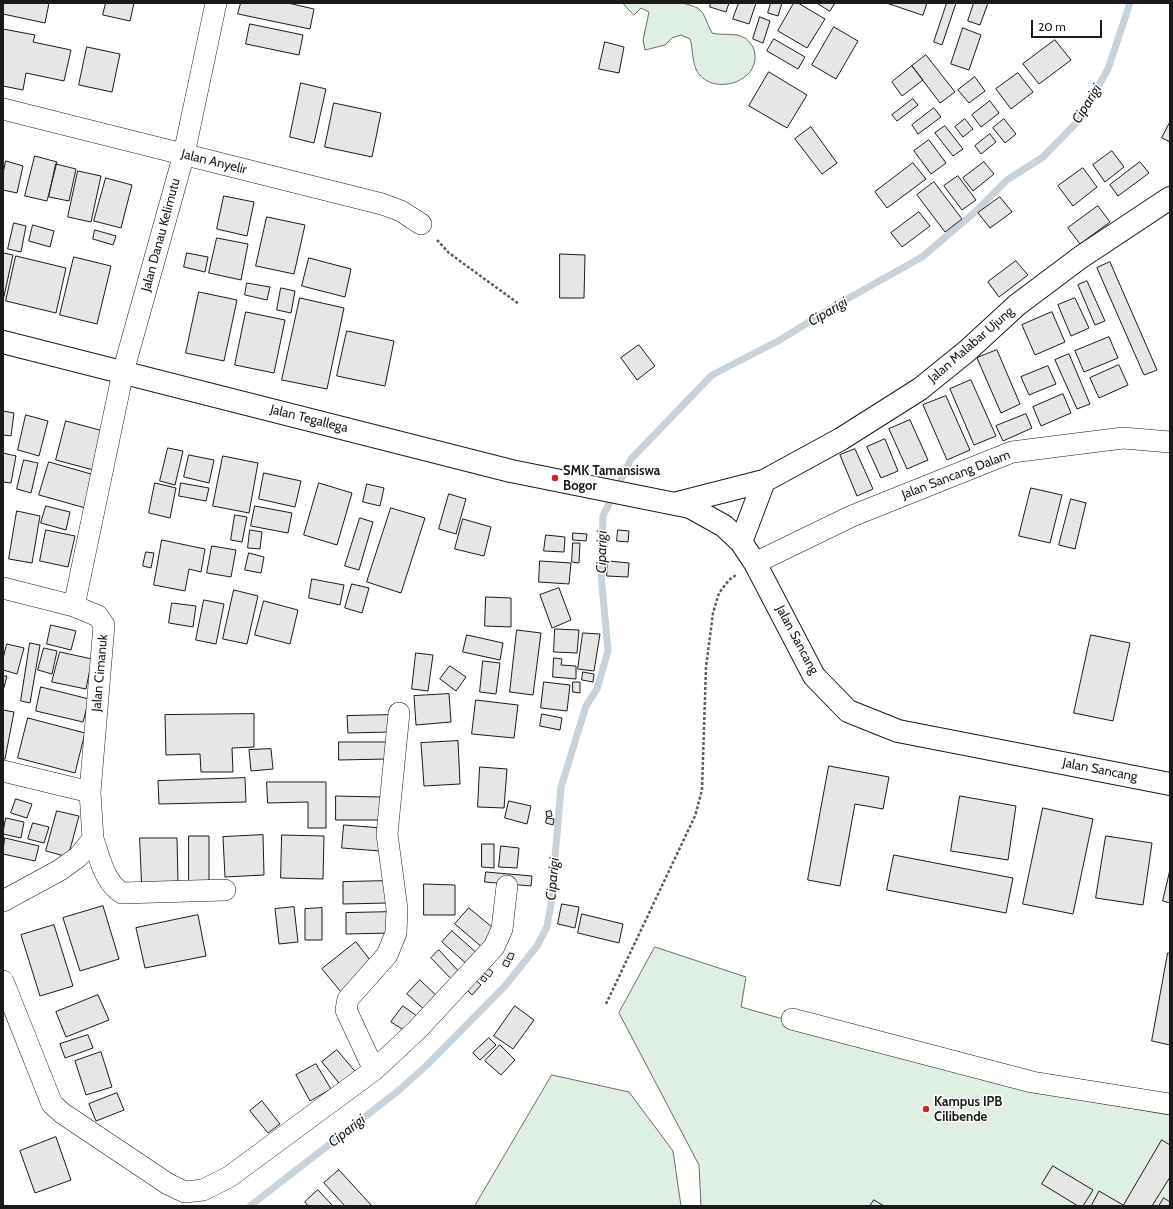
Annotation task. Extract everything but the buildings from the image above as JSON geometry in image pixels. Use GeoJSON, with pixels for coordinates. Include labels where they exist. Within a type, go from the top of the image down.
{"type":"FeatureCollection","features":[{"type":"Feature","properties":{"kind":"street","name":"Jalan Danau Kelimutu"},"geometry":{"type":"LineString","coordinates":[[123,372],[184,154],[216,3]]}},
{"type":"Feature","properties":{"kind":"street","name":"Jalan Anyelir"},"geometry":{"type":"LineString","coordinates":[[3,109],[382,204],[401,211],[421,224]]}},
{"type":"Feature","properties":{"kind":"street","name":"Jalan Malabar Ujung"},"geometry":{"type":"LineString","coordinates":[[678,503],[764,481],[841,439],[920,389],[967,351],[1024,300],[1081,257],[1170,198]]}},
{"type":"Feature","properties":{"kind":"street","name":"Jalan Tegallega"},"geometry":{"type":"LineString","coordinates":[[3,342],[511,471],[617,491]]}},
{"type":"Feature","properties":{"kind":"street"},"geometry":{"type":"LineString","coordinates":[[74,606],[123,372]]}},
{"type":"Feature","properties":{"kind":"street","name":"Jalan Sancang Dalam"},"geometry":{"type":"LineString","coordinates":[[755,563],[852,516],[1012,452],[1123,438],[1170,442]]}},
{"type":"Feature","properties":{"kind":"street"},"geometry":{"type":"LineString","coordinates":[[741,542],[764,481]]}},
{"type":"Feature","properties":{"kind":"street","name":"Jalan Sancang"},"geometry":{"type":"LineString","coordinates":[[617,491],[678,503],[690,507],[724,526],[741,542],[755,563],[814,676],[848,711],[898,731],[1170,784]]}},
{"type":"Feature","properties":{"kind":"street","name":"Jalan Cimanuk"},"geometry":{"type":"LineString","coordinates":[[3,588],[74,606],[98,616],[104,625],[90,792],[93,839],[108,880],[114,888],[122,893],[225,890]]}},
{"type":"Feature","properties":{"kind":"street"},"geometry":{"type":"LineString","coordinates":[[374,1070],[346,1010],[348,999],[387,955],[396,933],[397,909],[387,834],[399,713]]}},
{"type":"Feature","properties":{"kind":"street"},"geometry":{"type":"LineString","coordinates":[[3,771],[90,792]]}},
{"type":"Feature","properties":{"kind":"street"},"geometry":{"type":"LineString","coordinates":[[3,901],[60,870],[78,857],[93,839]]}},
{"type":"Feature","properties":{"kind":"street"},"geometry":{"type":"LineString","coordinates":[[3,981],[52,1104],[70,1120],[168,1184],[185,1192],[203,1190],[229,1177],[374,1070],[417,1030],[494,947],[502,929],[507,886]]}},
{"type":"Feature","properties":{"kind":"street"},"geometry":{"type":"LineString","coordinates":[[792,1019],[1032,1082],[1170,1104]]}},
{"type":"Feature","properties":{"kind":"path"},"geometry":{"type":"LineString","coordinates":[[421,224],[449,253],[519,304]]}},
{"type":"Feature","properties":{"kind":"path"},"geometry":{"type":"LineString","coordinates":[[606,1004],[695,816],[702,790],[706,667],[713,613],[719,593],[729,580],[755,563]]}},
{"type":"Feature","properties":{"kind":"green space"},"geometry":{"type":"Polygon","coordinates":[[[623,3],[682,3],[696,7],[702,12],[712,33],[737,35],[745,38],[749,42],[754,50],[755,61],[751,71],[743,78],[733,83],[712,83],[703,78],[696,69],[690,39],[681,35],[672,38],[665,45],[645,50],[643,40],[649,12],[641,8],[634,15],[623,3]]]}},
{"type":"Feature","properties":{"kind":"green space","name":"Kampus IPB Cilibende"},"geometry":{"type":"Polygon","coordinates":[[[655,947],[746,977],[741,1007],[1038,1092],[1170,1115],[1170,1206],[701,1206],[699,1165],[619,1013],[655,947]]]}},
{"type":"Feature","properties":{"kind":"green space"},"geometry":{"type":"Polygon","coordinates":[[[552,1075],[629,1092],[673,1151],[681,1206],[475,1206],[552,1075]]]}},
{"type":"Feature","properties":{"kind":"waterway","name":"Ciparigi"},"geometry":{"type":"LineString","coordinates":[[250,1206],[398,1091],[427,1065],[505,986],[537,946],[547,927],[551,904],[561,787],[586,706],[597,689],[608,651],[601,574],[603,516],[631,459],[712,375],[778,341],[840,303],[922,257],[976,211],[1007,180],[1043,157],[1080,119],[1108,69],[1130,3]]}},
{"type":"Feature","properties":{"kind":"place","name":"SMK Tamansiswa Bogor"},"geometry":{"type":"Point","coordinates":[555,478]}},
{"type":"Feature","properties":{"kind":"place","name":"Kampus IPB Cilibende"},"geometry":{"type":"Point","coordinates":[926,1109]}}]}
